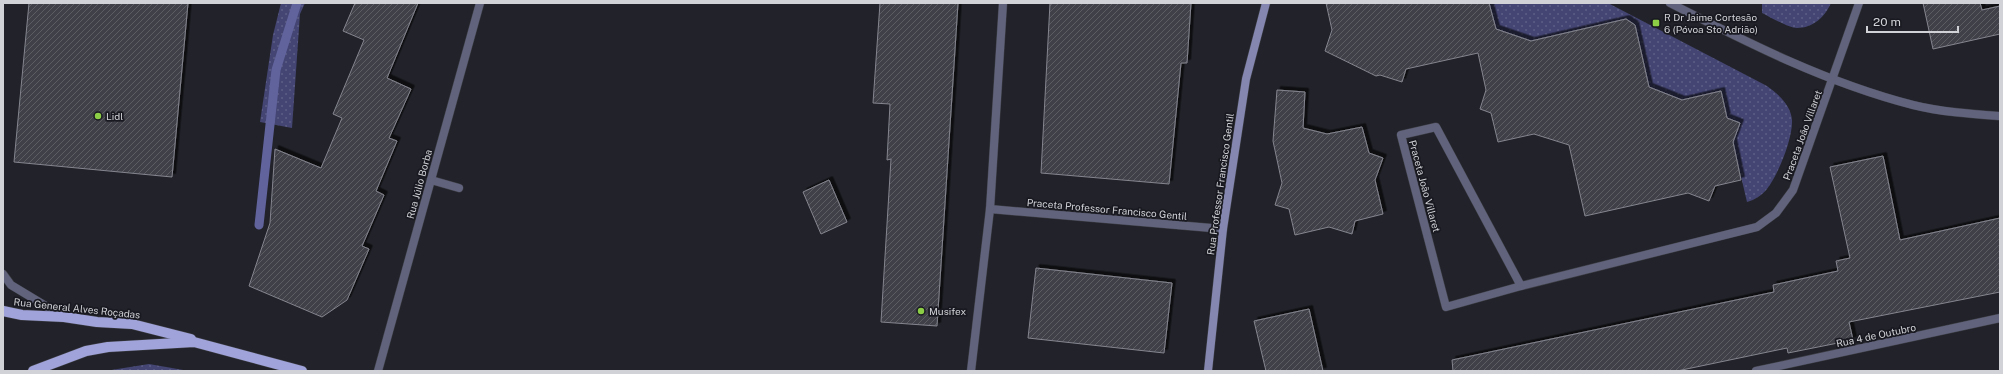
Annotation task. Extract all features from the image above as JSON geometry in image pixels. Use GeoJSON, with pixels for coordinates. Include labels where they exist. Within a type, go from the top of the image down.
{"type":"FeatureCollection","features":[{"type":"Feature","properties":{"kind":"main road","name":"Rua General Alves Roçadas"},"geometry":{"type":"LineString","coordinates":[[3,311],[22,315],[64,317],[97,322],[132,324],[189,338],[194,342]]}},
{"type":"Feature","properties":{"kind":"main road","name":"Rua General Alves Roçadas"},"geometry":{"type":"LineString","coordinates":[[33,371],[86,351],[118,346],[194,342],[242,353],[302,371]]}},
{"type":"Feature","properties":{"kind":"street","name":"Rua Júlio Borba"},"geometry":{"type":"LineString","coordinates":[[378,371],[480,3]]}},
{"type":"Feature","properties":{"kind":"street"},"geometry":{"type":"LineString","coordinates":[[971,371],[990,209],[1003,3]]}},
{"type":"Feature","properties":{"kind":"street","name":"Rua Professor Francisco Gentil"},"geometry":{"type":"LineString","coordinates":[[1208,371],[1223,229],[1246,79],[1266,3]]}},
{"type":"Feature","properties":{"kind":"street"},"geometry":{"type":"LineString","coordinates":[[1670,3],[1763,51],[1833,80],[1914,105],[1973,114],[2000,116]]}},
{"type":"Feature","properties":{"kind":"street","name":"Praceta João Villaret"},"geometry":{"type":"LineString","coordinates":[[1521,286],[1436,127],[1401,135],[1446,307],[1521,286],[1757,227],[1776,213],[1793,190],[1859,3]]}},
{"type":"Feature","properties":{"kind":"street"},"geometry":{"type":"LineString","coordinates":[[431,180],[459,188]]}},
{"type":"Feature","properties":{"kind":"street","name":"Praceta Professor Francisco Gentil"},"geometry":{"type":"LineString","coordinates":[[990,209],[1223,229]]}},
{"type":"Feature","properties":{"kind":"street"},"geometry":{"type":"LineString","coordinates":[[3,274],[11,285],[64,317]]}},
{"type":"Feature","properties":{"kind":"street","name":"Rua 4 de Outubro"},"geometry":{"type":"LineString","coordinates":[[1756,371],[2000,318]]}},
{"type":"Feature","properties":{"kind":"shaded area"},"geometry":{"type":"Polygon","coordinates":[[[281,3],[305,3],[300,14],[292,128],[260,122],[273,35],[281,3]]]}},
{"type":"Feature","properties":{"kind":"shaded area"},"geometry":{"type":"Polygon","coordinates":[[[1489,3],[1608,3],[1767,86],[1787,105],[1792,120],[1790,136],[1776,175],[1761,195],[1747,202],[1721,91],[1653,106],[1635,25],[1626,19],[1500,48],[1489,3]]]}},
{"type":"Feature","properties":{"kind":"shaded area"},"geometry":{"type":"Polygon","coordinates":[[[1762,3],[1831,3],[1818,21],[1803,28],[1794,28],[1762,13],[1762,3]]]}},
{"type":"Feature","properties":{"kind":"shaded area"},"geometry":{"type":"Polygon","coordinates":[[[149,364],[189,371],[105,371],[149,364]]]}},
{"type":"Feature","properties":{"kind":"building","name":"Lidl"},"geometry":{"type":"Polygon","coordinates":[[[29,3],[188,3],[172,177],[14,162],[29,3]]]}},
{"type":"Feature","properties":{"kind":"building"},"geometry":{"type":"Polygon","coordinates":[[[355,3],[418,3],[387,78],[411,89],[389,138],[397,141],[376,191],[384,195],[362,246],[369,249],[347,300],[322,317],[249,286],[270,223],[275,149],[321,168],[342,118],[333,114],[364,40],[343,31],[355,3]]]}},
{"type":"Feature","properties":{"kind":"building"},"geometry":{"type":"Polygon","coordinates":[[[880,3],[958,3],[937,326],[881,322],[891,159],[887,160],[890,104],[873,103],[880,3]]]}},
{"type":"Feature","properties":{"kind":"building"},"geometry":{"type":"Polygon","coordinates":[[[1050,3],[1191,3],[1187,63],[1181,63],[1169,184],[1041,173],[1050,3]]]}},
{"type":"Feature","properties":{"kind":"building"},"geometry":{"type":"Polygon","coordinates":[[[1326,3],[1489,3],[1496,29],[1531,41],[1626,19],[1635,25],[1649,87],[1682,100],[1721,91],[1727,118],[1740,123],[1733,142],[1741,180],[1715,186],[1709,201],[1688,193],[1585,216],[1569,145],[1534,134],[1498,142],[1491,113],[1480,109],[1486,90],[1478,53],[1406,69],[1402,82],[1380,75],[1376,76],[1325,51],[1332,30],[1326,3]]]}},
{"type":"Feature","properties":{"kind":"building"},"geometry":{"type":"Polygon","coordinates":[[[1923,3],[1980,3],[1982,10],[2000,6],[2000,34],[1933,49],[1923,3]]]}},
{"type":"Feature","properties":{"kind":"building"},"geometry":{"type":"Polygon","coordinates":[[[1277,90],[1305,92],[1303,128],[1327,134],[1362,127],[1369,153],[1383,158],[1375,180],[1383,214],[1355,221],[1352,234],[1329,227],[1295,235],[1289,209],[1275,205],[1282,183],[1273,141],[1277,90]]]}},
{"type":"Feature","properties":{"kind":"building"},"geometry":{"type":"Polygon","coordinates":[[[1883,156],[1900,240],[2000,218],[2000,292],[1849,322],[1853,340],[1788,353],[1787,348],[1677,371],[1453,371],[1452,360],[1774,292],[1773,285],[1838,271],[1836,261],[1850,258],[1830,167],[1883,156]]]}},
{"type":"Feature","properties":{"kind":"building"},"geometry":{"type":"Polygon","coordinates":[[[829,180],[847,222],[821,234],[803,192],[829,180]]]}},
{"type":"Feature","properties":{"kind":"building"},"geometry":{"type":"Polygon","coordinates":[[[1036,268],[1172,283],[1164,353],[1028,338],[1036,268]]]}},
{"type":"Feature","properties":{"kind":"building"},"geometry":{"type":"Polygon","coordinates":[[[1309,309],[1323,371],[1266,371],[1254,321],[1309,309]]]}},
{"type":"Feature","properties":{"kind":"waterway"},"geometry":{"type":"LineString","coordinates":[[259,225],[276,70],[297,3]]}},
{"type":"Feature","properties":{"kind":"place","name":"R Dr Jaime Cortesão 6 (Póvoa Sto Adrião)"},"geometry":{"type":"Point","coordinates":[1656,23]}},
{"type":"Feature","properties":{"kind":"place","name":"Lidl"},"geometry":{"type":"Point","coordinates":[98,116]}},
{"type":"Feature","properties":{"kind":"place","name":"Musifex"},"geometry":{"type":"Point","coordinates":[921,311]}}]}
